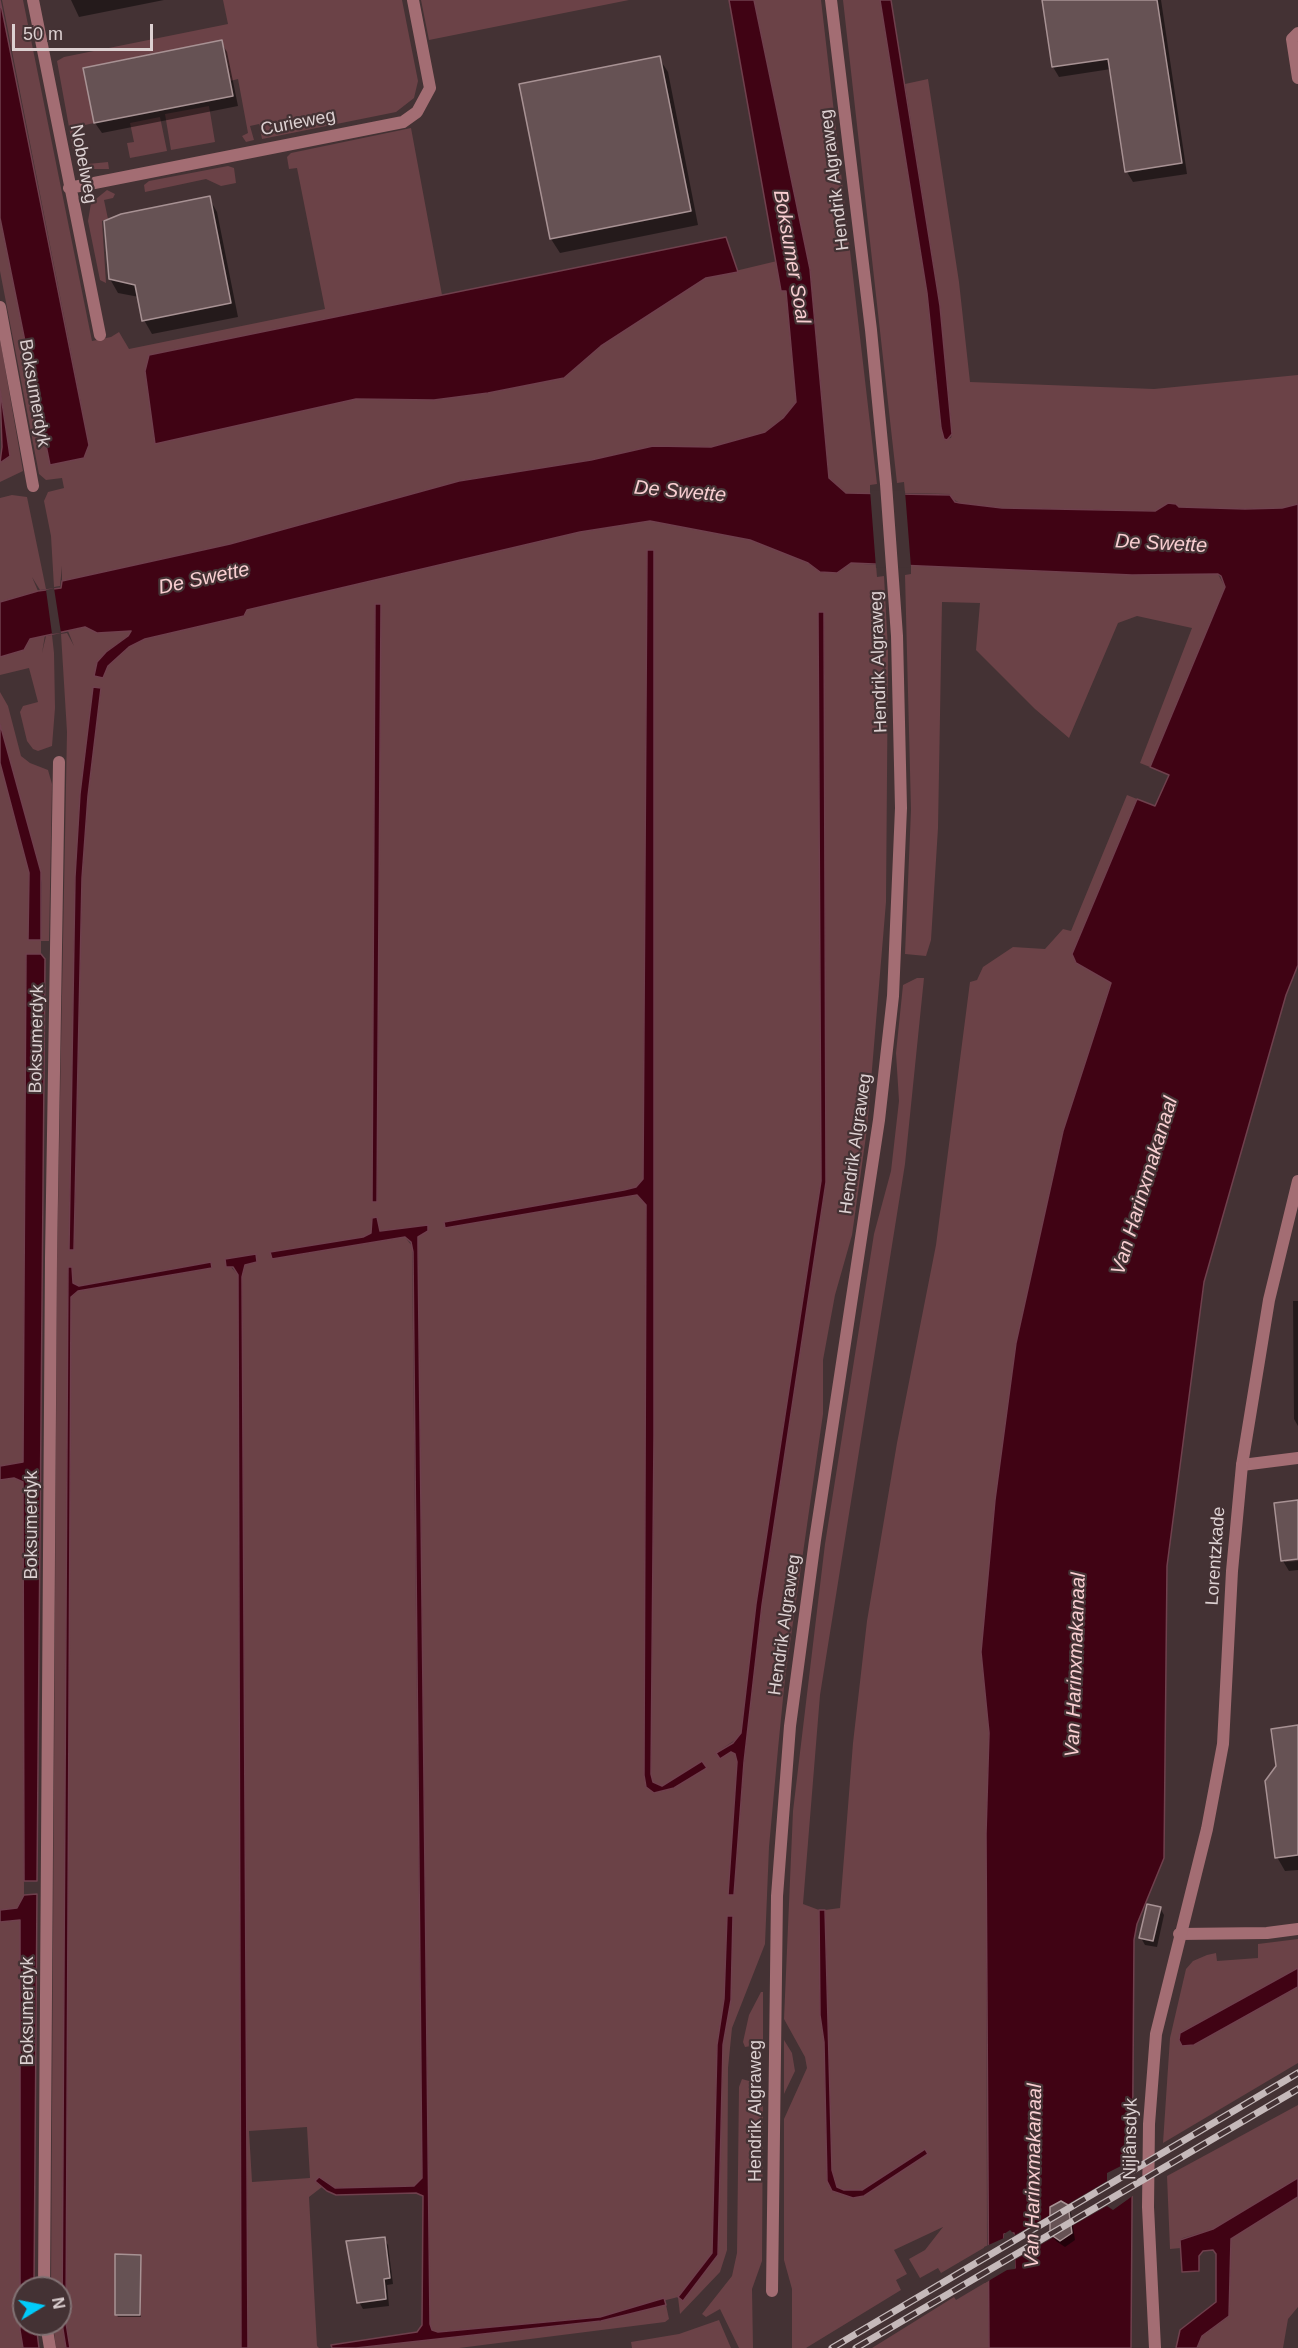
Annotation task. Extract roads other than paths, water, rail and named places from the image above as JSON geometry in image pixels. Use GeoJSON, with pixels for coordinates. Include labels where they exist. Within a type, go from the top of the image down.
{"type":"FeatureCollection","features":[{"type":"Feature","properties":{"kind":"street","name":"Nobelweg"},"geometry":{"type":"LineString","coordinates":[[33,0],[100,335]]}},
{"type":"Feature","properties":{"kind":"street","name":"Curieweg"},"geometry":{"type":"LineString","coordinates":[[69,188],[404,122],[417,112],[430,88],[413,0]]}},
{"type":"Feature","properties":{"kind":"street","name":"Hendrik Algraweg"},"geometry":{"type":"LineString","coordinates":[[772,2291],[776,1929],[790,1726],[815,1540],[877,1132],[893,996],[900,808],[900,701],[886,484],[871,330],[831,0]]}},
{"type":"Feature","properties":{"kind":"street"},"geometry":{"type":"LineString","coordinates":[[1298,33],[1292,39],[1298,78]]}},
{"type":"Feature","properties":{"kind":"street","name":"Boksumerdyk"},"geometry":{"type":"LineString","coordinates":[[0,307],[33,486]]}},
{"type":"Feature","properties":{"kind":"street","name":"Boksumerdyk"},"geometry":{"type":"LineString","coordinates":[[44,2276],[51,1258],[59,762]]}},
{"type":"Feature","properties":{"kind":"street","name":"Lorentzkade"},"geometry":{"type":"LineString","coordinates":[[1179,1934],[1207,1829],[1223,1744],[1232,1571],[1242,1465],[1269,1300],[1298,1181]]}},
{"type":"Feature","properties":{"kind":"street"},"geometry":{"type":"LineString","coordinates":[[1242,1465],[1298,1458]]}},
{"type":"Feature","properties":{"kind":"street"},"geometry":{"type":"LineString","coordinates":[[1179,1934],[1267,1933],[1298,1929]]}},
{"type":"Feature","properties":{"kind":"street","name":"Nijlânsdyk"},"geometry":{"type":"LineString","coordinates":[[1155,2348],[1148,2207],[1151,2079],[1156,2034],[1179,1934]]}},
{"type":"Feature","properties":{"kind":"water"},"geometry":{"type":"Polygon","coordinates":[[[0,0],[89,445],[84,458],[50,465],[0,218],[0,0]]]}},
{"type":"Feature","properties":{"kind":"water"},"geometry":{"type":"Polygon","coordinates":[[[729,0],[754,0],[810,269],[829,478],[846,493],[950,495],[955,502],[1002,508],[1155,511],[1168,503],[1179,507],[1245,509],[1282,508],[1298,504],[1298,965],[1286,995],[1204,1282],[1167,1566],[1164,1858],[1137,1924],[1134,1940],[1131,2348],[989,2348],[986,1834],[989,1733],[981,1652],[995,1500],[1016,1343],[1063,1131],[1111,983],[1076,963],[1072,954],[1137,799],[1155,806],[1169,775],[1150,767],[1225,587],[1221,576],[1218,574],[1132,575],[851,563],[837,573],[820,572],[808,563],[750,540],[650,521],[580,532],[247,610],[244,616],[145,639],[129,647],[108,666],[103,678],[94,676],[97,662],[131,631],[97,633],[85,627],[30,639],[24,650],[0,657],[0,602],[38,591],[61,588],[62,581],[230,544],[459,481],[591,460],[653,446],[711,447],[765,432],[783,418],[796,402],[786,291],[781,291],[729,0]],[[1014,2233],[1004,2234],[1004,2268],[1015,2268],[1014,2233]]]}},
{"type":"Feature","properties":{"kind":"water"},"geometry":{"type":"Polygon","coordinates":[[[880,0],[891,0],[940,306],[952,434],[947,440],[944,439],[941,428],[927,293],[880,0]]]}},
{"type":"Feature","properties":{"kind":"water"},"geometry":{"type":"Polygon","coordinates":[[[726,237],[738,272],[706,278],[601,346],[564,378],[488,393],[434,400],[356,399],[155,444],[145,371],[149,355],[726,237]]]}},
{"type":"Feature","properties":{"kind":"water"},"geometry":{"type":"Polygon","coordinates":[[[0,389],[10,456],[0,463],[2,447],[0,389]]]}},
{"type":"Feature","properties":{"kind":"water"},"geometry":{"type":"Polygon","coordinates":[[[647,550],[654,550],[654,1434],[651,1774],[653,1782],[662,1786],[702,1761],[707,1768],[674,1788],[654,1793],[646,1787],[644,1775],[646,1205],[637,1195],[445,1228],[444,1222],[624,1190],[636,1187],[643,1179],[647,550]]]}},
{"type":"Feature","properties":{"kind":"water"},"geometry":{"type":"Polygon","coordinates":[[[375,604],[381,604],[377,1202],[372,1202],[375,604]]]}},
{"type":"Feature","properties":{"kind":"water"},"geometry":{"type":"Polygon","coordinates":[[[818,612],[824,612],[826,1182],[762,1605],[744,1762],[734,1895],[728,1895],[737,1762],[735,1754],[731,1752],[720,1759],[716,1753],[733,1743],[741,1733],[756,1604],[821,1181],[818,612]]]}},
{"type":"Feature","properties":{"kind":"water"},"geometry":{"type":"Polygon","coordinates":[[[93,687],[101,688],[88,796],[82,878],[74,1250],[69,1250],[75,877],[80,794],[93,687]]]}},
{"type":"Feature","properties":{"kind":"water"},"geometry":{"type":"Polygon","coordinates":[[[0,724],[41,872],[41,940],[28,940],[29,873],[0,763],[0,724]]]}},
{"type":"Feature","properties":{"kind":"water"},"geometry":{"type":"Polygon","coordinates":[[[26,954],[41,954],[45,959],[37,1881],[24,1881],[23,1482],[14,1478],[0,1480],[0,1466],[23,1462],[26,954]]]}},
{"type":"Feature","properties":{"kind":"water"},"geometry":{"type":"Polygon","coordinates":[[[377,1217],[380,1231],[428,1225],[428,1231],[418,1237],[418,1246],[430,2324],[432,2330],[438,2332],[600,2317],[664,2298],[666,2305],[601,2321],[356,2348],[332,2348],[331,2345],[417,2332],[422,2325],[423,2196],[416,2193],[336,2195],[315,2181],[319,2177],[335,2188],[414,2186],[422,2178],[413,1252],[411,1242],[405,1237],[272,1259],[270,1252],[363,1237],[371,1233],[372,1218],[377,1217]]]}},
{"type":"Feature","properties":{"kind":"water"},"geometry":{"type":"Polygon","coordinates":[[[256,1254],[257,1262],[245,1265],[242,1277],[248,2348],[241,2348],[238,1275],[233,1267],[226,1267],[225,1259],[256,1254]]]}},
{"type":"Feature","properties":{"kind":"water"},"geometry":{"type":"Polygon","coordinates":[[[211,1262],[212,1268],[78,1291],[71,1297],[66,2276],[62,2276],[68,1267],[72,1267],[73,1283],[79,1286],[211,1262]]]}},
{"type":"Feature","properties":{"kind":"water"},"geometry":{"type":"Polygon","coordinates":[[[37,1894],[34,2276],[20,2276],[20,1920],[0,1922],[0,1910],[17,1908],[24,1895],[37,1894]]]}},
{"type":"Feature","properties":{"kind":"water"},"geometry":{"type":"Polygon","coordinates":[[[819,1910],[825,1910],[832,2170],[837,2187],[844,2190],[862,2190],[925,2149],[928,2154],[864,2196],[853,2198],[832,2191],[827,2181],[824,2042],[820,2015],[819,1910]]]}},
{"type":"Feature","properties":{"kind":"water"},"geometry":{"type":"Polygon","coordinates":[[[727,1916],[733,1916],[731,2000],[723,2045],[718,2255],[683,2301],[678,2297],[712,2253],[717,2045],[724,1999],[727,1916]]]}},
{"type":"Feature","properties":{"kind":"water"},"geometry":{"type":"Polygon","coordinates":[[[1298,1968],[1298,1987],[1194,2045],[1182,2046],[1179,2040],[1180,2033],[1298,1968]]]}},
{"type":"Feature","properties":{"kind":"water"},"geometry":{"type":"Polygon","coordinates":[[[1298,2178],[1298,2197],[1231,2239],[1229,2316],[1202,2336],[1197,2348],[1176,2348],[1180,2330],[1216,2302],[1216,2254],[1213,2250],[1203,2251],[1199,2256],[1199,2271],[1182,2272],[1180,2240],[1213,2229],[1298,2178]]]}},
{"type":"Feature","properties":{"kind":"water"},"geometry":{"type":"Polygon","coordinates":[[[21,2336],[38,2336],[39,2348],[23,2348],[21,2336]]]}},
{"type":"Feature","properties":{"kind":"water"},"geometry":{"type":"Polygon","coordinates":[[[64,2336],[68,2336],[70,2348],[66,2348],[64,2336]]]}},
{"type":"Feature","properties":{"kind":"railway"},"geometry":{"type":"LineString","coordinates":[[832,2348],[1298,2073]]}},
{"type":"Feature","properties":{"kind":"railway"},"geometry":{"type":"LineString","coordinates":[[856,2348],[1298,2089]]}},
{"type":"Feature","properties":{"kind":"water label","name":"Boksumer Soal"},"geometry":{"type":"Point","coordinates":[791,257]}},
{"type":"Feature","properties":{"kind":"water label","name":"De Swette"},"geometry":{"type":"Point","coordinates":[680,492]}},
{"type":"Feature","properties":{"kind":"water label","name":"De Swette"},"geometry":{"type":"Point","coordinates":[1161,544]}},
{"type":"Feature","properties":{"kind":"water label","name":"De Swette"},"geometry":{"type":"Point","coordinates":[204,579]}},
{"type":"Feature","properties":{"kind":"water label","name":"Van Harinxmakanaal"},"geometry":{"type":"Point","coordinates":[1145,1186]}},
{"type":"Feature","properties":{"kind":"water label","name":"Van Harinxmakanaal"},"geometry":{"type":"Point","coordinates":[1076,1665]}},
{"type":"Feature","properties":{"kind":"water label","name":"Van Harinxmakanaal"},"geometry":{"type":"Point","coordinates":[1034,2176]}}]}
